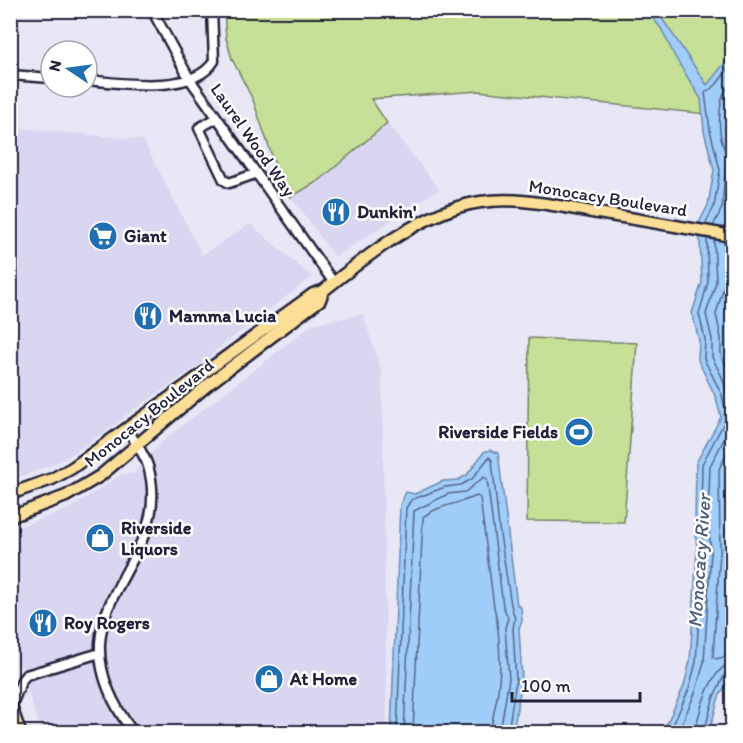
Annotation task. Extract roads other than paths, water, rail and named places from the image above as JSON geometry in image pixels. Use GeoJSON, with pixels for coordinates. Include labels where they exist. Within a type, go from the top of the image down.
{"type":"FeatureCollection","features":[{"type":"Feature","properties":{"kind":"main road","name":"Monocacy Boulevard"},"geometry":{"type":"LineString","coordinates":[[10,495],[59,476],[128,430],[313,294],[323,291],[418,224],[459,207],[489,200],[521,200],[732,236]]}},
{"type":"Feature","properties":{"kind":"main road","name":"Monocacy Boulevard"},"geometry":{"type":"LineString","coordinates":[[10,517],[78,490],[100,476],[210,383],[320,300],[323,291]]}},
{"type":"Feature","properties":{"kind":"main road"},"geometry":{"type":"LineString","coordinates":[[11,705],[20,732]]}},
{"type":"Feature","properties":{"kind":"street","name":"Laurel Wood Way"},"geometry":{"type":"LineString","coordinates":[[152,10],[189,78],[334,283]]}},
{"type":"Feature","properties":{"kind":"street"},"geometry":{"type":"LineString","coordinates":[[99,82],[162,85],[189,78],[209,67],[213,61],[212,10]]}},
{"type":"Feature","properties":{"kind":"street"},"geometry":{"type":"LineString","coordinates":[[10,75],[39,77]]}},
{"type":"Feature","properties":{"kind":"street"},"geometry":{"type":"LineString","coordinates":[[217,118],[199,128],[224,180],[229,183],[255,174]]}},
{"type":"Feature","properties":{"kind":"street"},"geometry":{"type":"LineString","coordinates":[[128,430],[147,462],[151,478],[149,516],[141,544],[106,610],[100,637],[100,653],[110,695],[133,732]]}},
{"type":"Feature","properties":{"kind":"street"},"geometry":{"type":"LineString","coordinates":[[11,705],[26,675],[100,653]]}},
{"type":"Feature","properties":{"kind":"water","name":"Monocacy River"},"geometry":{"type":"Polygon","coordinates":[[[646,11],[657,11],[707,85],[732,54],[727,140],[729,146],[732,146],[732,662],[731,676],[719,697],[709,732],[663,732],[684,686],[690,661],[697,550],[696,463],[721,417],[716,398],[698,360],[699,340],[692,313],[702,282],[699,223],[708,205],[714,170],[704,131],[701,99],[675,57],[661,28],[646,11]]]}},
{"type":"Feature","properties":{"kind":"water"},"geometry":{"type":"Polygon","coordinates":[[[490,450],[498,453],[517,605],[521,607],[522,621],[519,628],[522,680],[513,732],[391,732],[400,505],[406,492],[415,494],[443,481],[458,480],[467,475],[484,452],[490,450]]]}},
{"type":"Feature","properties":{"kind":"place","name":"Dunkin'"},"geometry":{"type":"Point","coordinates":[336,212]}},
{"type":"Feature","properties":{"kind":"place","name":"Giant"},"geometry":{"type":"Point","coordinates":[103,236]}},
{"type":"Feature","properties":{"kind":"place","name":"Mamma Lucia"},"geometry":{"type":"Point","coordinates":[148,316]}},
{"type":"Feature","properties":{"kind":"place","name":"Riverside Fields"},"geometry":{"type":"Point","coordinates":[579,432]}},
{"type":"Feature","properties":{"kind":"place","name":"Riverside Liquors"},"geometry":{"type":"Point","coordinates":[100,538]}},
{"type":"Feature","properties":{"kind":"place","name":"Roy Rogers"},"geometry":{"type":"Point","coordinates":[43,623]}},
{"type":"Feature","properties":{"kind":"place","name":"At Home"},"geometry":{"type":"Point","coordinates":[269,679]}}]}
